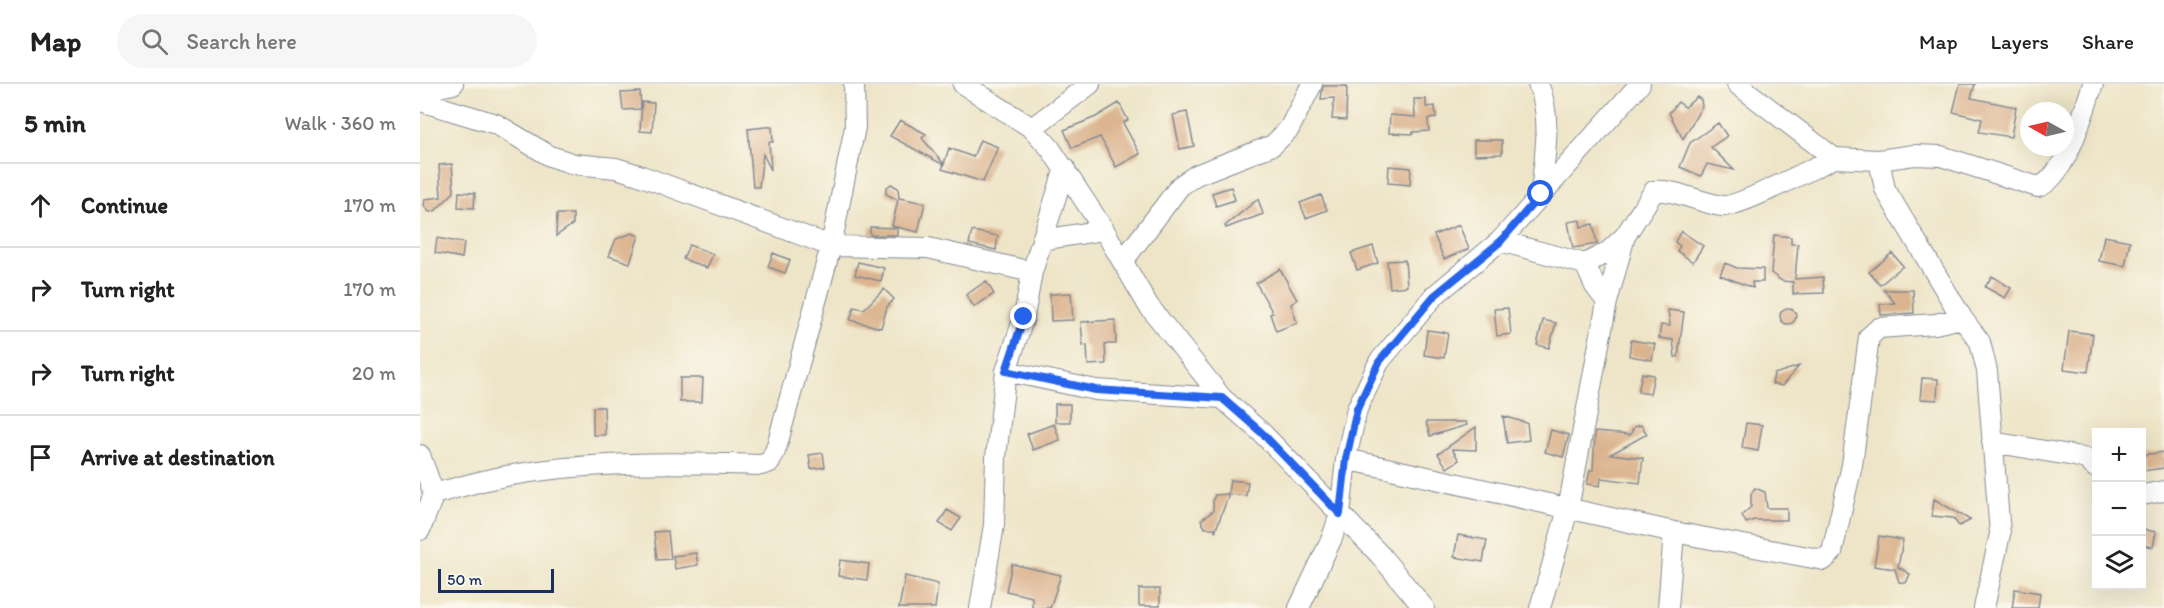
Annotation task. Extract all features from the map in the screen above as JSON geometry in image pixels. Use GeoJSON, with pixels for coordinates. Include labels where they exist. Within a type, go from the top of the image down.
{"type":"FeatureCollection","features":[{"type":"Feature","properties":{"kind":"street"},"geometry":{"type":"LineString","coordinates":[[420,91],[453,84]]}},
{"type":"Feature","properties":{"kind":"street"},"geometry":{"type":"LineString","coordinates":[[434,494],[501,477],[600,465],[695,463],[761,465],[770,462],[776,449],[831,246],[855,127],[854,84]]}},
{"type":"Feature","properties":{"kind":"street"},"geometry":{"type":"LineString","coordinates":[[963,84],[1032,128],[1065,168],[1124,261],[1148,305],[1222,398],[1262,433],[1380,555],[1424,608]]}},
{"type":"Feature","properties":{"kind":"street"},"geometry":{"type":"LineString","coordinates":[[1032,128],[1090,84]]}},
{"type":"Feature","properties":{"kind":"street"},"geometry":{"type":"LineString","coordinates":[[1124,261],[1179,186],[1196,175],[1273,145],[1289,129],[1312,84]]}},
{"type":"Feature","properties":{"kind":"street"},"geometry":{"type":"LineString","coordinates":[[1538,84],[1543,94],[1546,120],[1541,194]]}},
{"type":"Feature","properties":{"kind":"street"},"geometry":{"type":"LineString","coordinates":[[1299,608],[1322,565],[1340,514],[1346,459],[1357,409],[1379,362],[1434,296],[1500,242],[1640,84]]}},
{"type":"Feature","properties":{"kind":"street"},"geometry":{"type":"LineString","coordinates":[[1737,84],[1834,158]]}},
{"type":"Feature","properties":{"kind":"street"},"geometry":{"type":"LineString","coordinates":[[1500,242],[1585,264],[1608,252],[1624,236],[1654,190],[1725,206],[1744,202],[1758,192],[1834,158],[1879,159],[1941,156],[2038,187],[2049,184],[2060,168],[2093,84]]}},
{"type":"Feature","properties":{"kind":"street"},"geometry":{"type":"LineString","coordinates":[[420,101],[496,124],[550,156],[574,164],[616,168],[639,175],[831,246],[928,248],[1032,272]]}},
{"type":"Feature","properties":{"kind":"street"},"geometry":{"type":"LineString","coordinates":[[1879,159],[1885,189],[1962,318],[1980,342],[1987,371],[2001,534],[1984,608]]}},
{"type":"Feature","properties":{"kind":"street"},"geometry":{"type":"LineString","coordinates":[[980,608],[994,525],[996,457],[1006,371],[1024,317],[1032,272],[1065,168]]}},
{"type":"Feature","properties":{"kind":"street"},"geometry":{"type":"LineString","coordinates":[[1042,240],[1104,230]]}},
{"type":"Feature","properties":{"kind":"street"},"geometry":{"type":"LineString","coordinates":[[1540,608],[1568,509],[1607,302],[1624,236]]}},
{"type":"Feature","properties":{"kind":"street"},"geometry":{"type":"LineString","coordinates":[[1585,264],[1595,286],[1607,302]]}},
{"type":"Feature","properties":{"kind":"street"},"geometry":{"type":"LineString","coordinates":[[1346,459],[1674,532],[1824,560],[1832,552],[1852,465],[1869,337],[1879,328],[1935,324],[1962,318]]}},
{"type":"Feature","properties":{"kind":"street"},"geometry":{"type":"LineString","coordinates":[[1006,371],[1096,390],[1222,398]]}},
{"type":"Feature","properties":{"kind":"street"},"geometry":{"type":"LineString","coordinates":[[1992,442],[2075,456],[2086,459],[2092,464]]}},
{"type":"Feature","properties":{"kind":"street"},"geometry":{"type":"LineString","coordinates":[[420,455],[434,494],[420,530]]}},
{"type":"Feature","properties":{"kind":"street"},"geometry":{"type":"LineString","coordinates":[[2146,494],[2164,491]]}},
{"type":"Feature","properties":{"kind":"street"},"geometry":{"type":"LineString","coordinates":[[1668,608],[1674,532]]}},
{"type":"Feature","properties":{"kind":"building"},"geometry":{"type":"Polygon","coordinates":[[[1960,84],[1975,84],[1971,98],[2016,107],[2011,137],[1979,132],[1982,119],[1953,112],[1960,84]]]}},
{"type":"Feature","properties":{"kind":"building"},"geometry":{"type":"Polygon","coordinates":[[[1323,86],[1347,86],[1346,120],[1332,119],[1334,98],[1321,99],[1323,86]]]}},
{"type":"Feature","properties":{"kind":"building"},"geometry":{"type":"Polygon","coordinates":[[[640,92],[641,109],[623,110],[621,93],[640,92]]]}},
{"type":"Feature","properties":{"kind":"building"},"geometry":{"type":"Polygon","coordinates":[[[1697,97],[1701,100],[1702,106],[1683,139],[1669,113],[1678,102],[1685,107],[1697,97]]]}},
{"type":"Feature","properties":{"kind":"building"},"geometry":{"type":"Polygon","coordinates":[[[1414,99],[1426,99],[1426,107],[1435,106],[1436,118],[1428,119],[1429,131],[1413,132],[1413,134],[1389,133],[1390,115],[1415,117],[1414,99]]]}},
{"type":"Feature","properties":{"kind":"building"},"geometry":{"type":"Polygon","coordinates":[[[642,102],[654,103],[652,132],[640,131],[642,102]]]}},
{"type":"Feature","properties":{"kind":"building"},"geometry":{"type":"Polygon","coordinates":[[[1119,103],[1128,120],[1123,123],[1140,154],[1116,167],[1100,137],[1072,148],[1064,130],[1096,117],[1119,103]]]}},
{"type":"Feature","properties":{"kind":"building"},"geometry":{"type":"Polygon","coordinates":[[[1187,112],[1194,146],[1180,149],[1173,115],[1187,112]]]}},
{"type":"Feature","properties":{"kind":"building"},"geometry":{"type":"Polygon","coordinates":[[[900,120],[926,134],[922,138],[944,164],[949,148],[973,157],[980,140],[998,147],[983,182],[942,169],[944,165],[890,136],[900,120]]]}},
{"type":"Feature","properties":{"kind":"building"},"geometry":{"type":"Polygon","coordinates":[[[1718,123],[1727,136],[1711,147],[1734,170],[1707,164],[1701,176],[1680,167],[1690,143],[1718,123]]]}},
{"type":"Feature","properties":{"kind":"building"},"geometry":{"type":"Polygon","coordinates":[[[772,127],[773,142],[769,142],[771,170],[763,154],[759,187],[753,187],[748,129],[772,127]]]}},
{"type":"Feature","properties":{"kind":"building"},"geometry":{"type":"Polygon","coordinates":[[[1474,140],[1502,140],[1502,154],[1474,155],[1474,140]]]}},
{"type":"Feature","properties":{"kind":"building"},"geometry":{"type":"Polygon","coordinates":[[[452,164],[454,192],[435,211],[429,212],[424,206],[425,199],[441,197],[439,165],[452,164]]]}},
{"type":"Feature","properties":{"kind":"building"},"geometry":{"type":"Polygon","coordinates":[[[1389,166],[1411,168],[1410,185],[1388,183],[1389,166]]]}},
{"type":"Feature","properties":{"kind":"building"},"geometry":{"type":"Polygon","coordinates":[[[891,184],[898,188],[899,198],[925,203],[918,232],[892,226],[898,200],[886,194],[886,188],[891,184]]]}},
{"type":"Feature","properties":{"kind":"building"},"geometry":{"type":"Polygon","coordinates":[[[1231,187],[1235,200],[1216,206],[1212,193],[1231,187]]]}},
{"type":"Feature","properties":{"kind":"building"},"geometry":{"type":"Polygon","coordinates":[[[459,192],[475,193],[474,208],[458,207],[459,192]]]}},
{"type":"Feature","properties":{"kind":"building"},"geometry":{"type":"Polygon","coordinates":[[[1321,195],[1327,210],[1306,218],[1300,203],[1321,195]]]}},
{"type":"Feature","properties":{"kind":"building"},"geometry":{"type":"Polygon","coordinates":[[[1258,199],[1263,214],[1226,228],[1225,226],[1258,199]]]}},
{"type":"Feature","properties":{"kind":"building"},"geometry":{"type":"Polygon","coordinates":[[[557,214],[573,214],[573,224],[556,236],[557,214]]]}},
{"type":"Feature","properties":{"kind":"building"},"geometry":{"type":"Polygon","coordinates":[[[1580,220],[1581,227],[1593,224],[1597,244],[1573,248],[1568,222],[1580,220]]]}},
{"type":"Feature","properties":{"kind":"building"},"geometry":{"type":"Polygon","coordinates":[[[1459,225],[1469,249],[1444,259],[1434,235],[1459,225]]]}},
{"type":"Feature","properties":{"kind":"building"},"geometry":{"type":"Polygon","coordinates":[[[870,227],[897,228],[897,235],[870,235],[870,227]]]}},
{"type":"Feature","properties":{"kind":"building"},"geometry":{"type":"Polygon","coordinates":[[[972,231],[998,236],[996,250],[969,244],[972,231]]]}},
{"type":"Feature","properties":{"kind":"building"},"geometry":{"type":"Polygon","coordinates":[[[1681,231],[1703,246],[1693,262],[1677,251],[1680,246],[1675,242],[1681,231]]]}},
{"type":"Feature","properties":{"kind":"building"},"geometry":{"type":"Polygon","coordinates":[[[632,233],[639,236],[630,263],[609,256],[616,239],[632,233]]]}},
{"type":"Feature","properties":{"kind":"building"},"geometry":{"type":"Polygon","coordinates":[[[1774,235],[1791,237],[1791,244],[1798,244],[1795,279],[1823,277],[1824,293],[1793,294],[1793,282],[1782,281],[1771,273],[1774,235]]]}},
{"type":"Feature","properties":{"kind":"building"},"geometry":{"type":"Polygon","coordinates":[[[2104,236],[2130,241],[2125,266],[2099,261],[2104,236]]]}},
{"type":"Feature","properties":{"kind":"building"},"geometry":{"type":"Polygon","coordinates":[[[437,238],[464,243],[462,258],[435,253],[437,238]]]}},
{"type":"Feature","properties":{"kind":"building"},"geometry":{"type":"Polygon","coordinates":[[[689,245],[713,254],[707,268],[683,259],[689,245]]]}},
{"type":"Feature","properties":{"kind":"building"},"geometry":{"type":"Polygon","coordinates":[[[1373,246],[1378,263],[1357,270],[1351,253],[1373,246]]]}},
{"type":"Feature","properties":{"kind":"building"},"geometry":{"type":"Polygon","coordinates":[[[773,253],[790,260],[785,273],[768,267],[773,253]]]}},
{"type":"Feature","properties":{"kind":"building"},"geometry":{"type":"Polygon","coordinates":[[[1892,253],[1903,266],[1880,285],[1869,272],[1892,253]]]}},
{"type":"Feature","properties":{"kind":"building"},"geometry":{"type":"Polygon","coordinates":[[[1405,260],[1407,286],[1390,288],[1387,261],[1405,260]]]}},
{"type":"Feature","properties":{"kind":"building"},"geometry":{"type":"Polygon","coordinates":[[[858,262],[884,268],[881,281],[855,275],[858,262]]]}},
{"type":"Feature","properties":{"kind":"building"},"geometry":{"type":"Polygon","coordinates":[[[1725,263],[1737,268],[1763,269],[1763,282],[1752,282],[1753,288],[1720,275],[1725,263]]]}},
{"type":"Feature","properties":{"kind":"building"},"geometry":{"type":"Polygon","coordinates":[[[1280,269],[1297,300],[1291,304],[1297,323],[1276,331],[1270,314],[1273,313],[1256,283],[1280,269]]]}},
{"type":"Feature","properties":{"kind":"building"},"geometry":{"type":"Polygon","coordinates":[[[1992,276],[2011,288],[2005,298],[1985,287],[1992,276]]]}},
{"type":"Feature","properties":{"kind":"building"},"geometry":{"type":"Polygon","coordinates":[[[986,281],[994,294],[974,307],[966,295],[986,281]]]}},
{"type":"Feature","properties":{"kind":"building"},"geometry":{"type":"Polygon","coordinates":[[[884,289],[894,299],[887,307],[881,328],[850,320],[854,307],[864,309],[884,289]]]}},
{"type":"Feature","properties":{"kind":"building"},"geometry":{"type":"Polygon","coordinates":[[[1884,290],[1913,290],[1914,313],[1881,315],[1880,304],[1895,303],[1884,290]]]}},
{"type":"Feature","properties":{"kind":"building"},"geometry":{"type":"Polygon","coordinates":[[[1071,293],[1073,320],[1051,321],[1050,294],[1071,293]]]}},
{"type":"Feature","properties":{"kind":"building"},"geometry":{"type":"Polygon","coordinates":[[[1508,308],[1511,334],[1497,336],[1494,309],[1508,308]]]}},
{"type":"Feature","properties":{"kind":"building"},"geometry":{"type":"Polygon","coordinates":[[[1788,308],[1794,310],[1796,316],[1794,322],[1788,324],[1782,322],[1780,316],[1782,310],[1788,308]]]}},
{"type":"Feature","properties":{"kind":"building"},"geometry":{"type":"Polygon","coordinates":[[[1668,310],[1684,312],[1678,357],[1675,357],[1673,340],[1659,338],[1661,325],[1670,326],[1668,310]]]}},
{"type":"Feature","properties":{"kind":"building"},"geometry":{"type":"Polygon","coordinates":[[[1115,320],[1116,344],[1105,344],[1106,364],[1088,365],[1087,345],[1083,346],[1081,322],[1115,320]]]}},
{"type":"Feature","properties":{"kind":"building"},"geometry":{"type":"Polygon","coordinates":[[[1543,320],[1556,323],[1549,348],[1537,345],[1543,320]]]}},
{"type":"Feature","properties":{"kind":"building"},"geometry":{"type":"Polygon","coordinates":[[[1427,330],[1448,333],[1444,358],[1424,355],[1427,330]]]}},
{"type":"Feature","properties":{"kind":"building"},"geometry":{"type":"Polygon","coordinates":[[[2069,331],[2093,334],[2088,372],[2064,369],[2069,331]]]}},
{"type":"Feature","properties":{"kind":"building"},"geometry":{"type":"Polygon","coordinates":[[[1631,340],[1655,344],[1652,360],[1629,356],[1631,340]]]}},
{"type":"Feature","properties":{"kind":"building"},"geometry":{"type":"Polygon","coordinates":[[[1799,366],[1782,386],[1772,384],[1774,374],[1799,366]]]}},
{"type":"Feature","properties":{"kind":"building"},"geometry":{"type":"Polygon","coordinates":[[[1642,373],[1654,375],[1650,394],[1638,392],[1642,373]]]}},
{"type":"Feature","properties":{"kind":"building"},"geometry":{"type":"Polygon","coordinates":[[[680,378],[703,378],[702,402],[680,402],[680,378]]]}},
{"type":"Feature","properties":{"kind":"building"},"geometry":{"type":"Polygon","coordinates":[[[1922,378],[1938,379],[1937,400],[1920,399],[1922,378]]]}},
{"type":"Feature","properties":{"kind":"building"},"geometry":{"type":"Polygon","coordinates":[[[1055,404],[1070,404],[1070,422],[1055,422],[1055,404]]]}},
{"type":"Feature","properties":{"kind":"building"},"geometry":{"type":"Polygon","coordinates":[[[593,407],[604,407],[605,435],[593,435],[593,407]]]}},
{"type":"Feature","properties":{"kind":"building"},"geometry":{"type":"Polygon","coordinates":[[[1503,416],[1527,423],[1529,440],[1507,443],[1503,416]]]}},
{"type":"Feature","properties":{"kind":"building"},"geometry":{"type":"Polygon","coordinates":[[[1426,422],[1466,422],[1467,425],[1430,436],[1426,422]]]}},
{"type":"Feature","properties":{"kind":"building"},"geometry":{"type":"Polygon","coordinates":[[[1746,423],[1762,425],[1758,451],[1742,448],[1746,423]]]}},
{"type":"Feature","properties":{"kind":"building"},"geometry":{"type":"Polygon","coordinates":[[[1054,424],[1060,440],[1033,450],[1027,434],[1054,424]]]}},
{"type":"Feature","properties":{"kind":"building"},"geometry":{"type":"Polygon","coordinates":[[[1641,425],[1647,434],[1611,454],[1643,458],[1640,483],[1601,478],[1600,486],[1587,484],[1590,470],[1593,470],[1595,432],[1630,435],[1634,427],[1641,425]]]}},
{"type":"Feature","properties":{"kind":"building"},"geometry":{"type":"Polygon","coordinates":[[[1476,427],[1476,450],[1452,449],[1459,460],[1447,468],[1438,454],[1476,427]]]}},
{"type":"Feature","properties":{"kind":"building"},"geometry":{"type":"Polygon","coordinates":[[[1551,430],[1569,435],[1563,457],[1545,452],[1551,430]]]}},
{"type":"Feature","properties":{"kind":"building"},"geometry":{"type":"Polygon","coordinates":[[[2164,452],[2164,468],[2146,470],[2146,454],[2164,452]]]}},
{"type":"Feature","properties":{"kind":"building"},"geometry":{"type":"Polygon","coordinates":[[[823,453],[825,467],[811,469],[809,455],[823,453]]]}},
{"type":"Feature","properties":{"kind":"building"},"geometry":{"type":"Polygon","coordinates":[[[1230,480],[1248,482],[1246,496],[1229,494],[1215,532],[1215,528],[1205,528],[1201,520],[1213,511],[1215,495],[1228,494],[1230,480]]]}},
{"type":"Feature","properties":{"kind":"building"},"geometry":{"type":"Polygon","coordinates":[[[1755,488],[1765,492],[1767,508],[1787,508],[1787,520],[1754,520],[1746,523],[1742,515],[1751,507],[1751,494],[1755,488]]]}},
{"type":"Feature","properties":{"kind":"building"},"geometry":{"type":"Polygon","coordinates":[[[1934,499],[1971,520],[1959,526],[1953,518],[1932,516],[1934,499]]]}},
{"type":"Feature","properties":{"kind":"building"},"geometry":{"type":"Polygon","coordinates":[[[947,510],[961,518],[952,531],[939,523],[947,510]]]}},
{"type":"Feature","properties":{"kind":"building"},"geometry":{"type":"Polygon","coordinates":[[[2146,530],[2156,532],[2153,547],[2146,546],[2146,530]]]}},
{"type":"Feature","properties":{"kind":"building"},"geometry":{"type":"Polygon","coordinates":[[[668,531],[671,559],[657,560],[654,532],[668,531]]]}},
{"type":"Feature","properties":{"kind":"building"},"geometry":{"type":"Polygon","coordinates":[[[1458,535],[1487,540],[1483,562],[1454,557],[1458,535]]]}},
{"type":"Feature","properties":{"kind":"building"},"geometry":{"type":"Polygon","coordinates":[[[1879,536],[1903,540],[1898,567],[1910,574],[1906,583],[1899,582],[1895,569],[1874,566],[1879,536]]]}},
{"type":"Feature","properties":{"kind":"building"},"geometry":{"type":"Polygon","coordinates":[[[696,553],[698,565],[675,569],[673,556],[696,553]]]}},
{"type":"Feature","properties":{"kind":"building"},"geometry":{"type":"Polygon","coordinates":[[[840,560],[869,564],[867,580],[838,576],[840,560]]]}},
{"type":"Feature","properties":{"kind":"building"},"geometry":{"type":"Polygon","coordinates":[[[1012,564],[1061,575],[1050,608],[1032,608],[1032,597],[1006,591],[1012,564]]]}},
{"type":"Feature","properties":{"kind":"building"},"geometry":{"type":"Polygon","coordinates":[[[905,576],[938,584],[935,608],[899,608],[905,576]]]}},
{"type":"Feature","properties":{"kind":"building"},"geometry":{"type":"Polygon","coordinates":[[[1139,589],[1160,589],[1160,606],[1139,606],[1139,589]]]}},
{"type":"Feature","properties":{"kind":"building"},"geometry":{"type":"Polygon","coordinates":[[[2015,589],[2040,593],[2038,608],[2012,608],[2015,589]]]}},
{"type":"Feature","properties":{"kind":"route"},"geometry":{"type":"LineString","coordinates":[[1024,317],[1006,371],[1096,390],[1222,398],[1262,433],[1340,514],[1346,459],[1357,409],[1379,362],[1434,296],[1500,242],[1541,194]]}}]}
